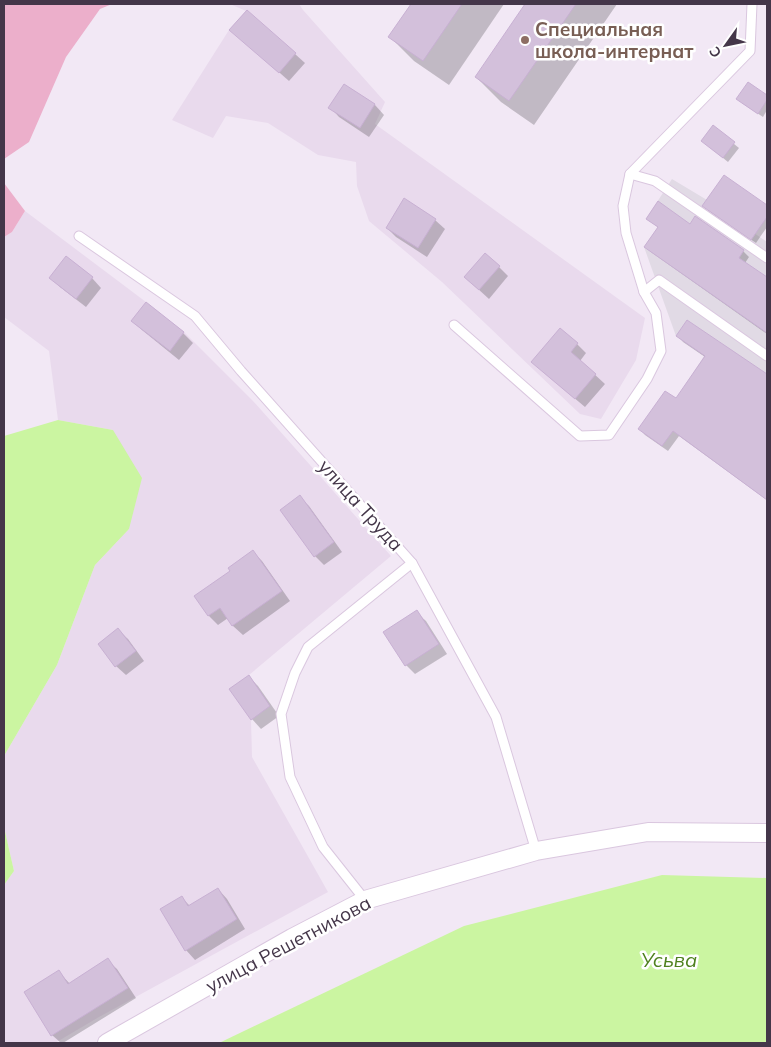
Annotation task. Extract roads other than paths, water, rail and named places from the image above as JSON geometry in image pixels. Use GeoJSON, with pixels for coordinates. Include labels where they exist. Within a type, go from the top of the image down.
{"type":"FeatureCollection","features":[{"type":"Feature","properties":{"kind":"street","name":"улица Решетникова"},"geometry":{"type":"LineString","coordinates":[[107,1043],[292,938],[365,900],[536,851],[648,832],[767,833]]}},
{"type":"Feature","properties":{"kind":"lane"},"geometry":{"type":"LineString","coordinates":[[454,325],[580,436],[609,435],[648,379],[661,351],[656,313],[644,292],[626,233],[623,206],[630,174],[750,51],[752,4]]}},
{"type":"Feature","properties":{"kind":"lane"},"geometry":{"type":"LineString","coordinates":[[630,174],[655,181],[767,258]]}},
{"type":"Feature","properties":{"kind":"lane","name":"улица Труда"},"geometry":{"type":"LineString","coordinates":[[79,236],[195,316],[241,372],[412,563],[496,717],[536,851]]}},
{"type":"Feature","properties":{"kind":"lane"},"geometry":{"type":"LineString","coordinates":[[644,292],[659,280],[767,356]]}},
{"type":"Feature","properties":{"kind":"lane"},"geometry":{"type":"LineString","coordinates":[[365,900],[323,848],[290,777],[281,714],[295,674],[308,647],[412,563]]}},
{"type":"Feature","properties":{"kind":"water"},"geometry":{"type":"Polygon","coordinates":[[[58,420],[113,430],[142,478],[129,529],[95,565],[57,665],[4,756],[4,436],[58,420]]]}},
{"type":"Feature","properties":{"kind":"water"},"geometry":{"type":"Polygon","coordinates":[[[4,827],[14,871],[4,885],[4,827]]]}},
{"type":"Feature","properties":{"kind":"water","name":"Усьва"},"geometry":{"type":"Polygon","coordinates":[[[662,875],[767,878],[767,1043],[219,1043],[464,926],[662,875]]]}},
{"type":"Feature","properties":{"kind":"place","name":"Специальная школа-интернат"},"geometry":{"type":"Point","coordinates":[525,40]}}]}
